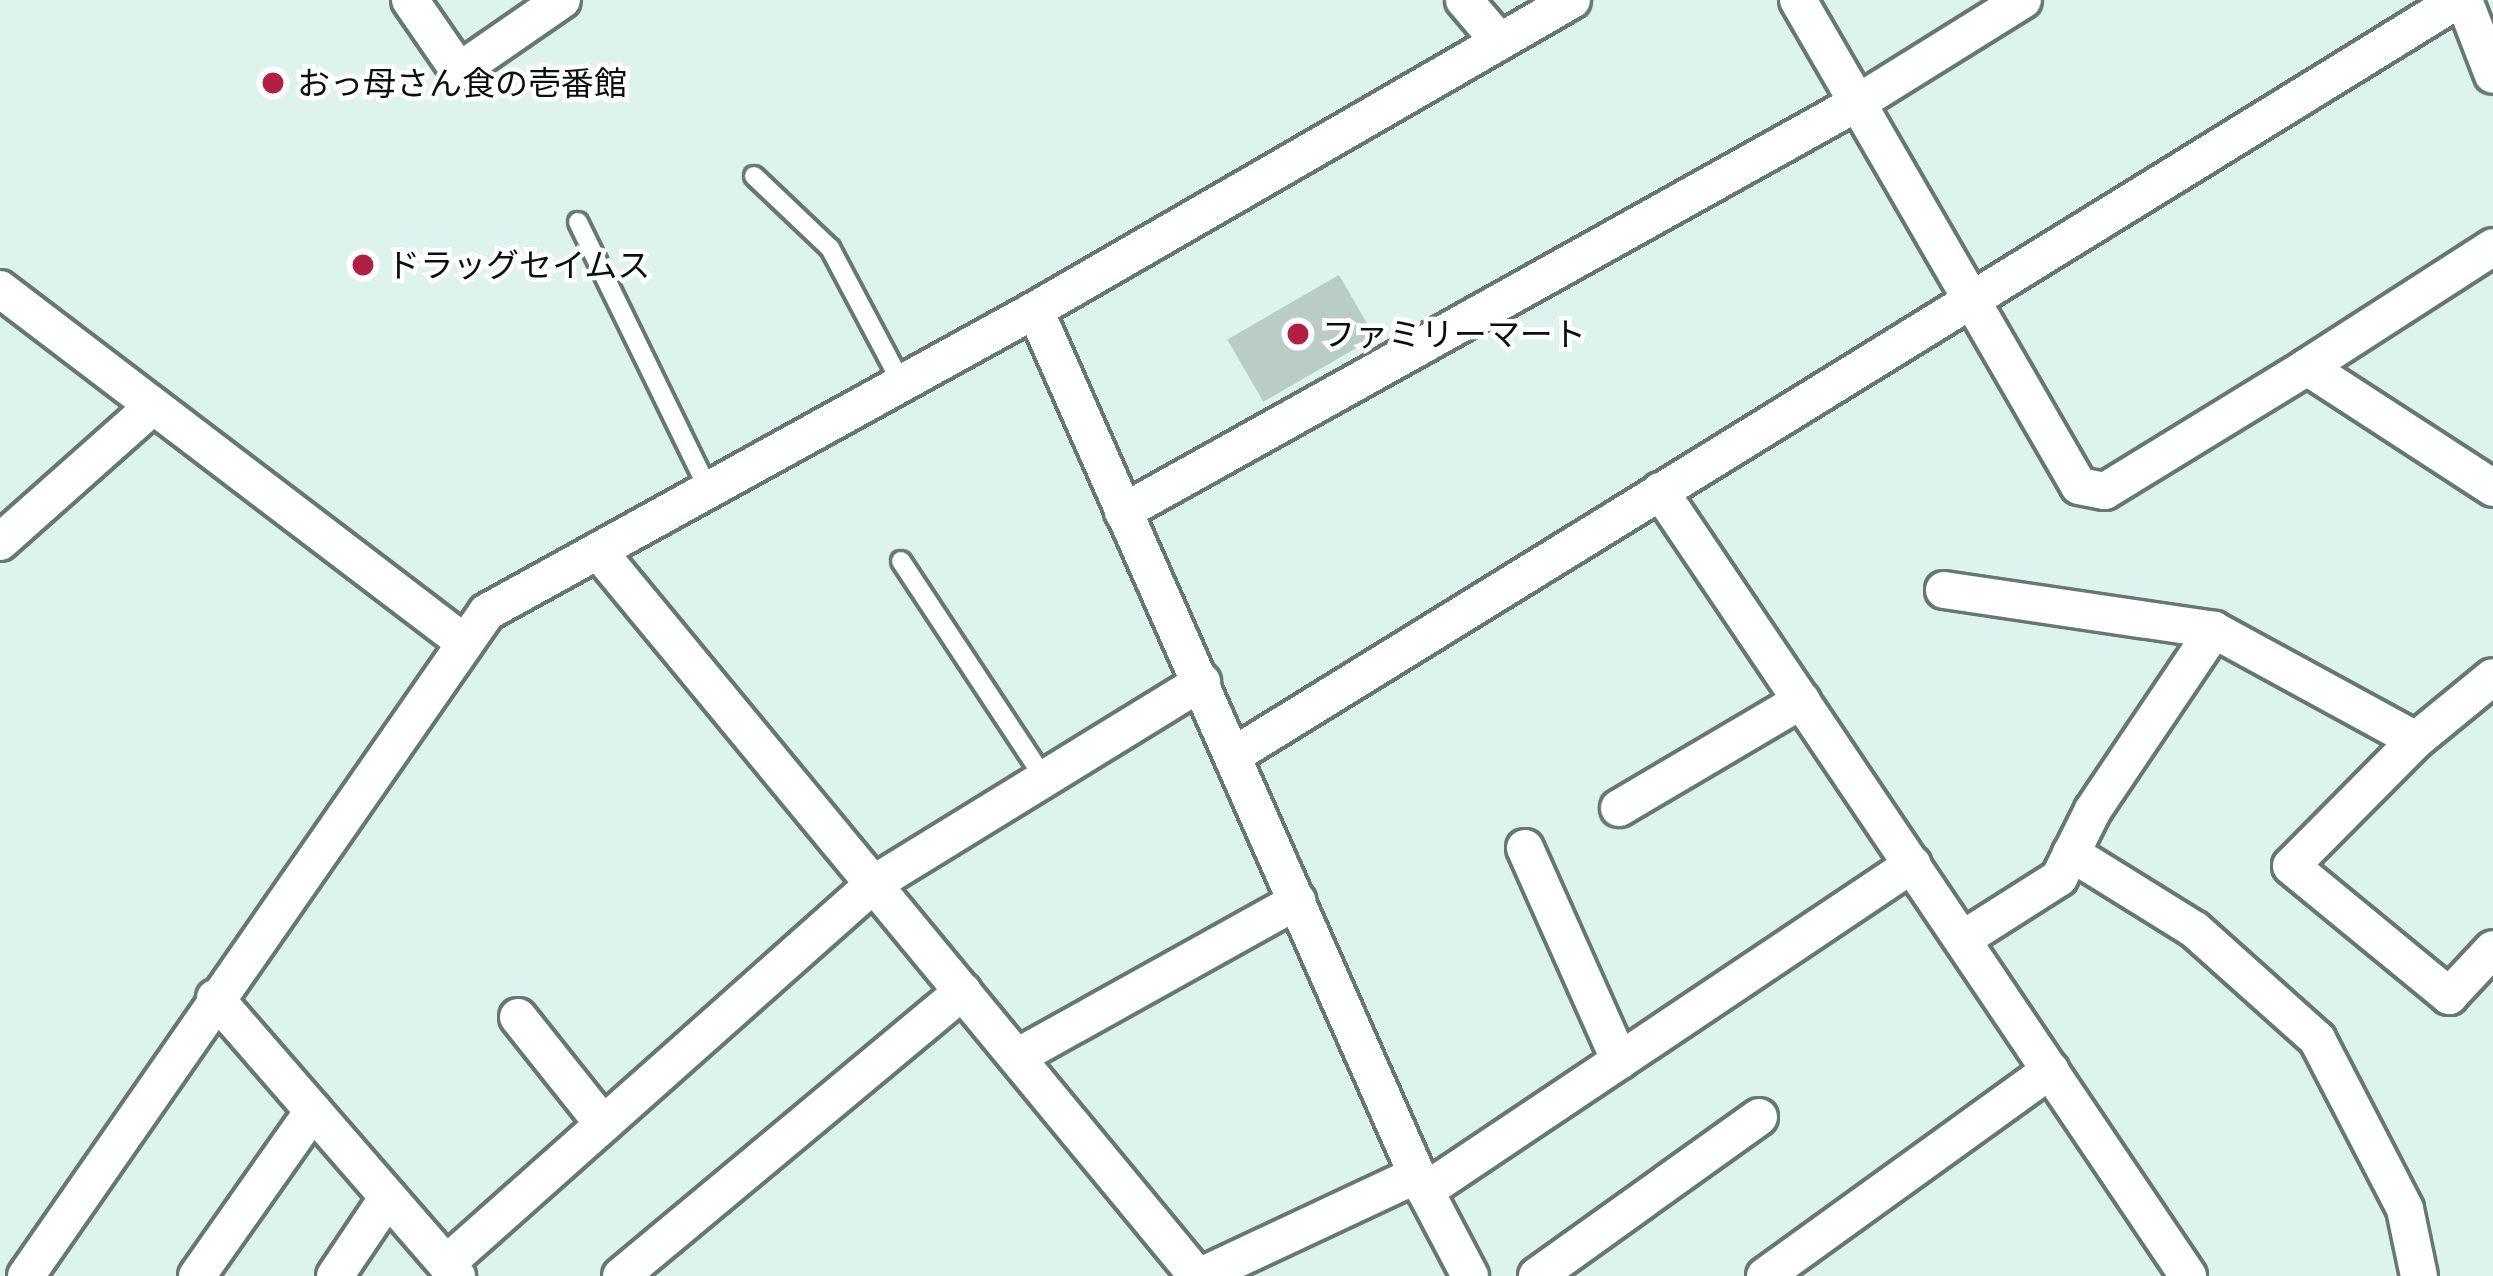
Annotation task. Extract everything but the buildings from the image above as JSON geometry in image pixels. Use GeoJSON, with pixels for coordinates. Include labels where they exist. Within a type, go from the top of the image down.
{"type":"FeatureCollection","features":[{"type":"Feature","properties":{"kind":"street"},"geometry":{"type":"LineString","coordinates":[[410,0],[459,71],[562,0]]}},
{"type":"Feature","properties":{"kind":"street"},"geometry":{"type":"LineString","coordinates":[[1464,0],[1499,41]]}},
{"type":"Feature","properties":{"kind":"street"},"geometry":{"type":"LineString","coordinates":[[26,1276],[487,612],[1035,310],[1572,0]]}},
{"type":"Feature","properties":{"kind":"street"},"geometry":{"type":"LineString","coordinates":[[1798,0],[2079,486],[2105,491],[2493,248]]}},
{"type":"Feature","properties":{"kind":"street"},"geometry":{"type":"LineString","coordinates":[[1124,512],[1858,102],[2023,0]]}},
{"type":"Feature","properties":{"kind":"street"},"geometry":{"type":"LineString","coordinates":[[1234,755],[2461,0],[2493,75]]}},
{"type":"Feature","properties":{"kind":"street"},"geometry":{"type":"LineString","coordinates":[[0,290],[465,643]]}},
{"type":"Feature","properties":{"kind":"street"},"geometry":{"type":"LineString","coordinates":[[1035,310],[1421,1183],[1470,1276]]}},
{"type":"Feature","properties":{"kind":"street"},"geometry":{"type":"LineString","coordinates":[[2306,367],[2493,488]]}},
{"type":"Feature","properties":{"kind":"street"},"geometry":{"type":"LineString","coordinates":[[0,542],[153,406]]}},
{"type":"Feature","properties":{"kind":"street"},"geometry":{"type":"LineString","coordinates":[[1660,491],[2188,1276]]}},
{"type":"Feature","properties":{"kind":"street"},"geometry":{"type":"LineString","coordinates":[[599,552],[1199,1276],[1421,1183],[1620,1060],[1913,864]]}},
{"type":"Feature","properties":{"kind":"street"},"geometry":{"type":"LineString","coordinates":[[1944,590],[2214,631],[2416,740]]}},
{"type":"Feature","properties":{"kind":"street"},"geometry":{"type":"LineString","coordinates":[[1963,939],[2059,878],[2214,631]]}},
{"type":"Feature","properties":{"kind":"street"},"geometry":{"type":"LineString","coordinates":[[2493,677],[2416,740],[2291,866],[2449,996],[2493,949]]}},
{"type":"Feature","properties":{"kind":"street"},"geometry":{"type":"LineString","coordinates":[[215,998],[452,1270],[603,1124],[875,883],[1202,682]]}},
{"type":"Feature","properties":{"kind":"street"},"geometry":{"type":"LineString","coordinates":[[1619,808],[1802,700]]}},
{"type":"Feature","properties":{"kind":"street"},"geometry":{"type":"LineString","coordinates":[[1525,848],[1620,1060]]}},
{"type":"Feature","properties":{"kind":"street"},"geometry":{"type":"LineString","coordinates":[[2072,853],[2195,930],[2318,1040],[2405,1209],[2419,1276]]}},
{"type":"Feature","properties":{"kind":"street"},"geometry":{"type":"LineString","coordinates":[[1017,1057],[1297,901]]}},
{"type":"Feature","properties":{"kind":"street"},"geometry":{"type":"LineString","coordinates":[[621,1276],[963,991]]}},
{"type":"Feature","properties":{"kind":"street"},"geometry":{"type":"LineString","coordinates":[[518,1017],[603,1124]]}},
{"type":"Feature","properties":{"kind":"street"},"geometry":{"type":"LineString","coordinates":[[1765,1276],[2050,1070]]}},
{"type":"Feature","properties":{"kind":"street"},"geometry":{"type":"LineString","coordinates":[[197,1276],[313,1111]]}},
{"type":"Feature","properties":{"kind":"street"},"geometry":{"type":"LineString","coordinates":[[1537,1276],[1759,1117]]}},
{"type":"Feature","properties":{"kind":"street"},"geometry":{"type":"LineString","coordinates":[[334,1276],[388,1197]]}},
{"type":"Feature","properties":{"kind":"lane"},"geometry":{"type":"LineString","coordinates":[[754,176],[830,248],[902,384]]}},
{"type":"Feature","properties":{"kind":"lane"},"geometry":{"type":"LineString","coordinates":[[578,223],[709,491]]}},
{"type":"Feature","properties":{"kind":"lane"},"geometry":{"type":"LineString","coordinates":[[901,561],[1045,778]]}},
{"type":"Feature","properties":{"kind":"place","name":"おっ母さん食の壱番館"},"geometry":{"type":"Point","coordinates":[273,83]}},
{"type":"Feature","properties":{"kind":"place","name":"ドラッグセイムス"},"geometry":{"type":"Point","coordinates":[363,265]}},
{"type":"Feature","properties":{"kind":"place","name":"ファミリーマート"},"geometry":{"type":"Point","coordinates":[1298,334]}}]}
